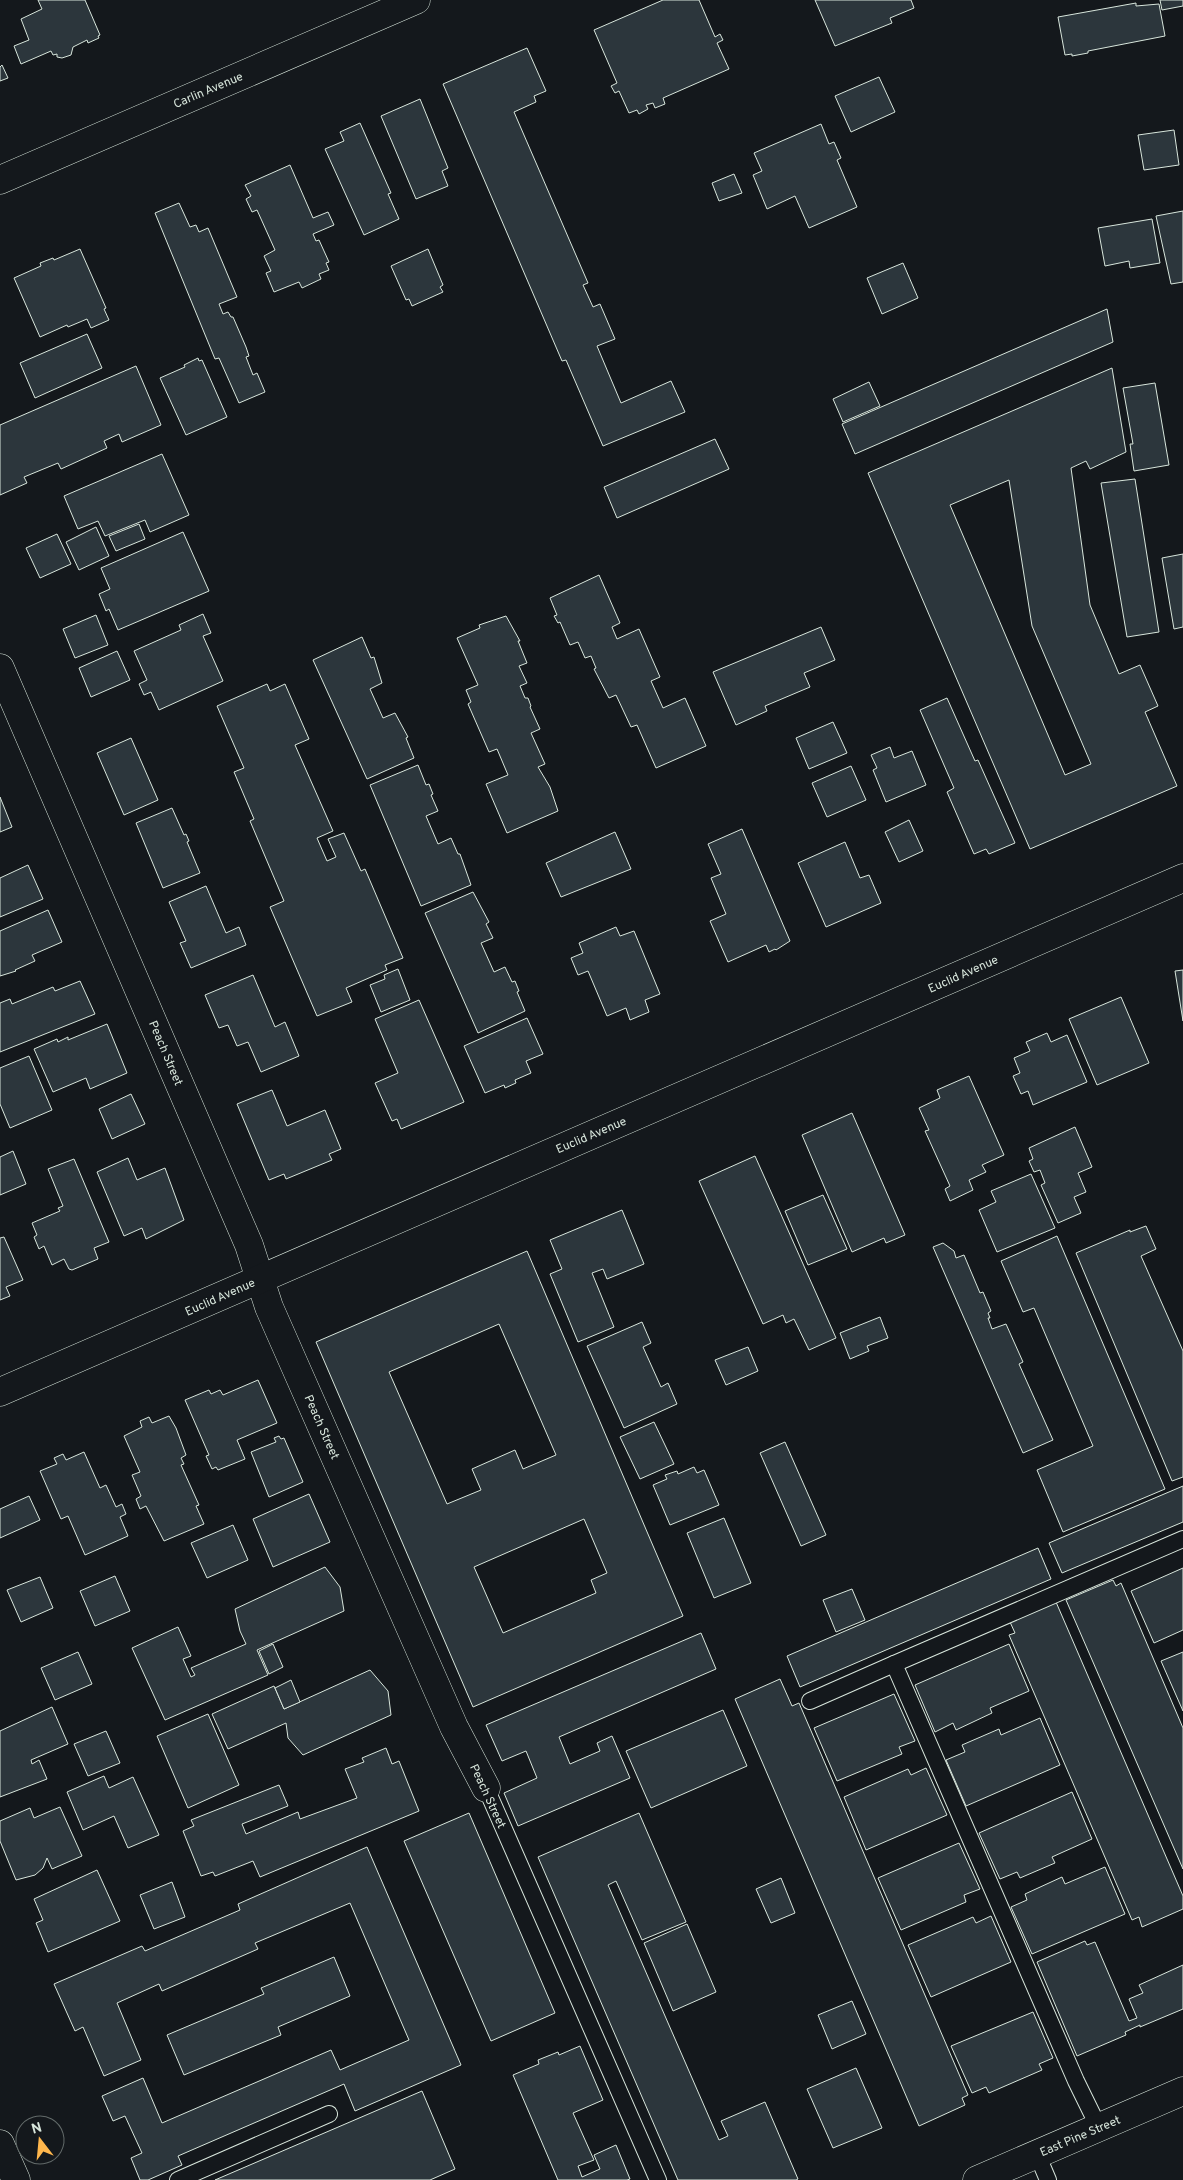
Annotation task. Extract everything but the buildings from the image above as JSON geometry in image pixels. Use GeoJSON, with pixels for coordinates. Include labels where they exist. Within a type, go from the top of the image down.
{"type":"FeatureCollection","features":[{"type":"Feature","properties":{"kind":"street","name":"Carlin Avenue"},"geometry":{"type":"LineString","coordinates":[[0,180],[416,0]]}},
{"type":"Feature","properties":{"kind":"street","name":"Peach Street"},"geometry":{"type":"LineString","coordinates":[[0,668],[245,1236],[269,1307],[454,1727],[486,1788]]}},
{"type":"Feature","properties":{"kind":"street","name":"Euclid Avenue"},"geometry":{"type":"LineString","coordinates":[[0,1392],[1183,878]]}},
{"type":"Feature","properties":{"kind":"street","name":"East Pine Street"},"geometry":{"type":"LineString","coordinates":[[977,2180],[1183,2091]]}},
{"type":"Feature","properties":{"kind":"street"},"geometry":{"type":"LineString","coordinates":[[0,2144],[16,2180]]}},
{"type":"Feature","properties":{"kind":"lane"},"geometry":{"type":"LineString","coordinates":[[810,1701],[1183,1539]]}},
{"type":"Feature","properties":{"kind":"lane"},"geometry":{"type":"LineString","coordinates":[[894,1664],[1076,2081],[1099,2128]]}},
{"type":"Feature","properties":{"kind":"lane","name":"Peach Street"},"geometry":{"type":"LineString","coordinates":[[486,1788],[658,2180]]}},
{"type":"Feature","properties":{"kind":"lane"},"geometry":{"type":"LineString","coordinates":[[178,2180],[329,2114]]}},
{"type":"Feature","properties":{"kind":"lane"},"geometry":{"type":"LineString","coordinates":[[1037,2154],[1048,2180]]}}]}
